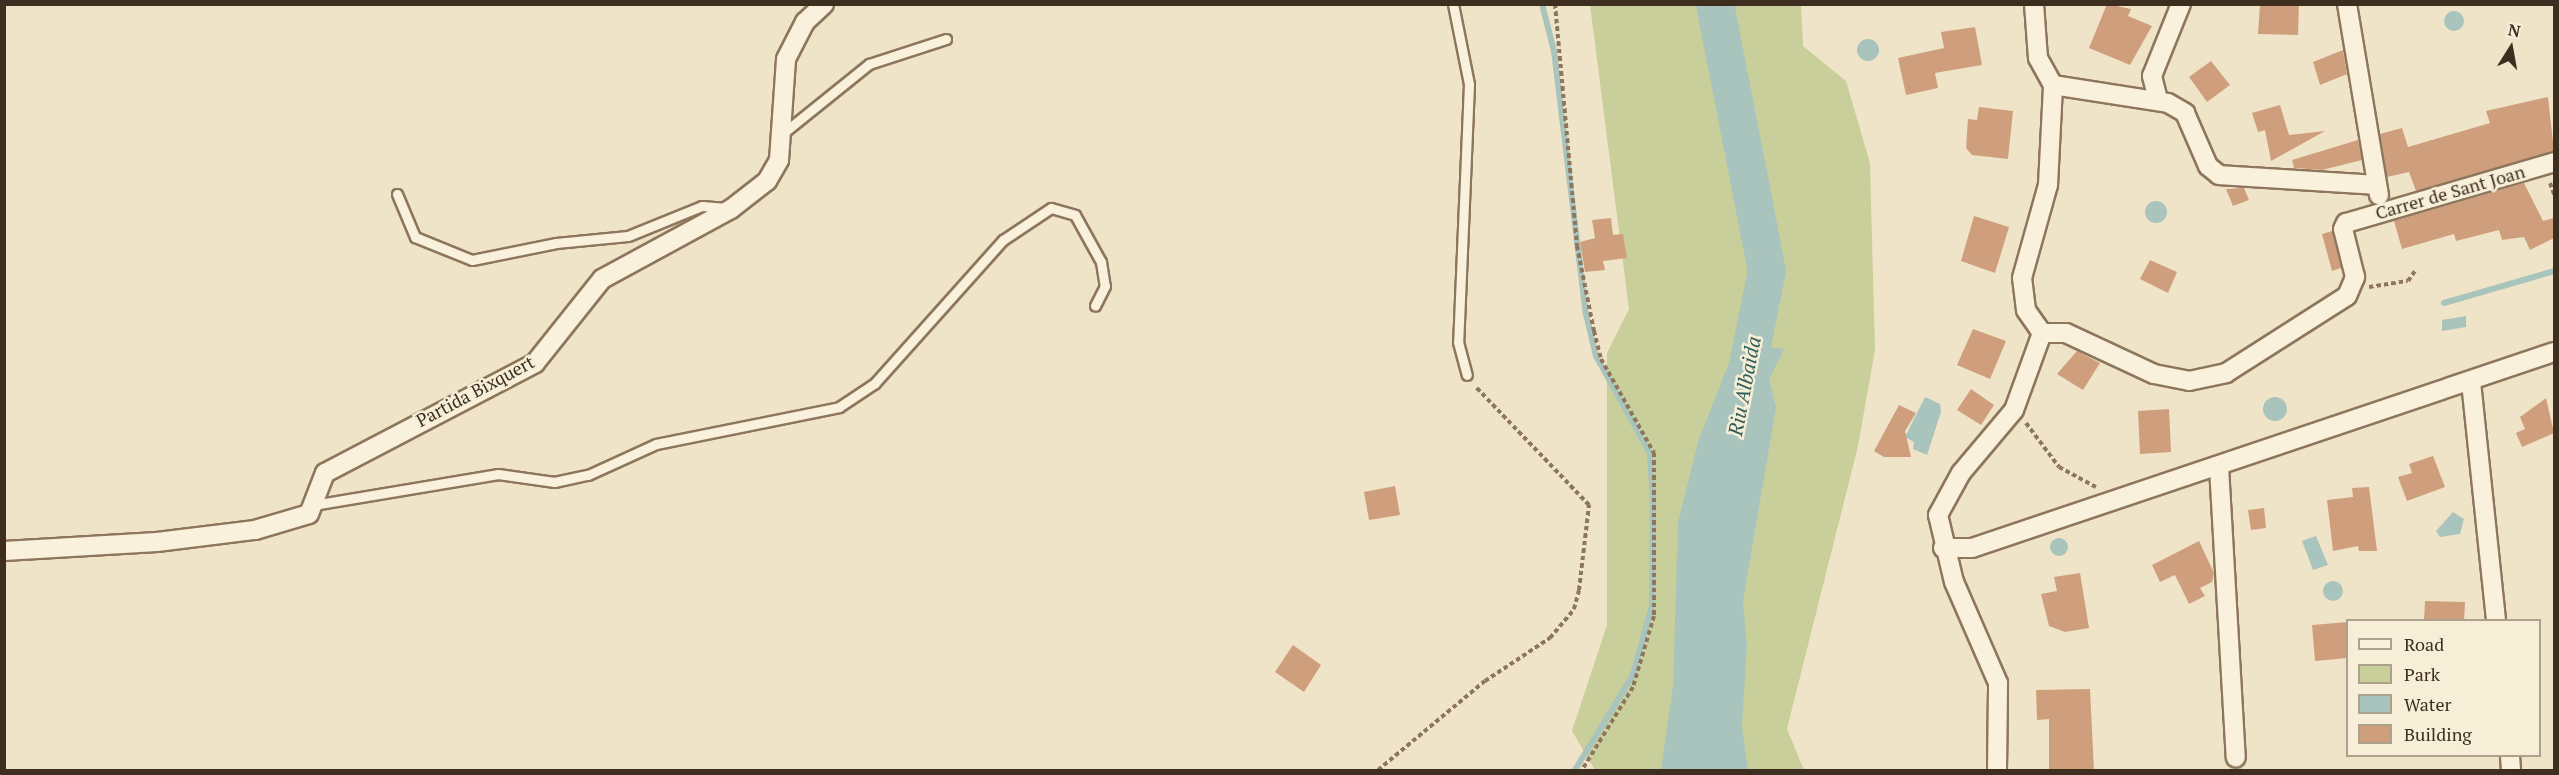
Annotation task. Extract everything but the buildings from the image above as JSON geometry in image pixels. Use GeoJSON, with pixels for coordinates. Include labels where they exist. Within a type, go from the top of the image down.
{"type":"FeatureCollection","features":[{"type":"Feature","properties":{"kind":"street","name":"Partida Bixquert"},"geometry":{"type":"LineString","coordinates":[[313,504],[325,473],[536,363],[602,279],[731,208],[767,181],[779,160],[786,59],[805,22],[824,4]]}},
{"type":"Feature","properties":{"kind":"street"},"geometry":{"type":"LineString","coordinates":[[2034,4],[2038,58],[2054,84],[2048,185],[2021,289],[2026,310],[2042,333]]}},
{"type":"Feature","properties":{"kind":"street"},"geometry":{"type":"LineString","coordinates":[[2158,100],[2152,76],[2181,4]]}},
{"type":"Feature","properties":{"kind":"street"},"geometry":{"type":"LineString","coordinates":[[2347,4],[2382,212]]}},
{"type":"Feature","properties":{"kind":"street"},"geometry":{"type":"LineString","coordinates":[[2054,84],[2158,100],[2185,113],[2208,166],[2219,175],[2377,185]]}},
{"type":"Feature","properties":{"kind":"street","name":"Carrer de Sant Joan"},"geometry":{"type":"LineString","coordinates":[[2354,288],[2346,223],[2554,162]]}},
{"type":"Feature","properties":{"kind":"street"},"geometry":{"type":"LineString","coordinates":[[2042,333],[2067,333],[2154,374],[2208,379],[2226,373],[2354,288]]}},
{"type":"Feature","properties":{"kind":"street"},"geometry":{"type":"LineString","coordinates":[[1997,771],[1998,682],[1942,548],[1937,525],[1941,505],[2012,412],[2042,333]]}},
{"type":"Feature","properties":{"kind":"street"},"geometry":{"type":"LineString","coordinates":[[1942,548],[1972,548],[2219,467],[2554,352]]}},
{"type":"Feature","properties":{"kind":"street"},"geometry":{"type":"LineString","coordinates":[[2471,382],[2496,619]]}},
{"type":"Feature","properties":{"kind":"street"},"geometry":{"type":"LineString","coordinates":[[2219,467],[2236,758]]}},
{"type":"Feature","properties":{"kind":"street"},"geometry":{"type":"LineString","coordinates":[[4,550],[74,550],[255,530],[309,514],[313,504]]}},
{"type":"Feature","properties":{"kind":"lane"},"geometry":{"type":"LineString","coordinates":[[1453,4],[1469,84],[1458,342],[1467,375]]}},
{"type":"Feature","properties":{"kind":"lane"},"geometry":{"type":"LineString","coordinates":[[782,134],[869,64],[946,39]]}},
{"type":"Feature","properties":{"kind":"lane"},"geometry":{"type":"LineString","coordinates":[[397,194],[415,237],[472,260],[556,243],[628,236],[702,206],[731,208]]}},
{"type":"Feature","properties":{"kind":"lane"},"geometry":{"type":"LineString","coordinates":[[313,504],[498,474],[554,482],[588,475],[656,444],[838,406],[875,383],[1003,240],[1051,208],[1075,215],[1101,262],[1105,286],[1095,306]]}},
{"type":"Feature","properties":{"kind":"path"},"geometry":{"type":"LineString","coordinates":[[1555,4],[1580,236],[1601,359],[1653,453],[1657,544],[1654,616],[1633,687],[1582,771]]}},
{"type":"Feature","properties":{"kind":"path"},"geometry":{"type":"LineString","coordinates":[[2354,288],[2408,281],[2415,272]]}},
{"type":"Feature","properties":{"kind":"path"},"geometry":{"type":"LineString","coordinates":[[1377,771],[1485,681],[1550,638],[1574,609],[1579,590],[1589,505],[1482,397],[1467,375]]}},
{"type":"Feature","properties":{"kind":"path"},"geometry":{"type":"LineString","coordinates":[[2012,412],[2033,430],[2059,467],[2118,500]]}},
{"type":"Feature","properties":{"kind":"green space"},"geometry":{"type":"Polygon","coordinates":[[[1590,5],[1801,5],[1803,46],[1846,81],[1870,163],[1875,350],[1858,446],[1787,729],[1804,770],[1595,770],[1572,731],[1607,625],[1607,353],[1629,309],[1590,5]]]}},
{"type":"Feature","properties":{"kind":"water"},"geometry":{"type":"Polygon","coordinates":[[[2454,11],[2461,14],[2464,21],[2461,28],[2454,31],[2447,28],[2444,21],[2447,14],[2454,11]]]}},
{"type":"Feature","properties":{"kind":"water"},"geometry":{"type":"Polygon","coordinates":[[[1868,39],[1876,42],[1879,50],[1876,58],[1868,61],[1860,58],[1857,50],[1860,42],[1868,39]]]}},
{"type":"Feature","properties":{"kind":"water"},"geometry":{"type":"Polygon","coordinates":[[[2156,201],[2164,204],[2167,212],[2164,220],[2156,223],[2148,220],[2145,212],[2148,204],[2156,201]]]}},
{"type":"Feature","properties":{"kind":"water"},"geometry":{"type":"Polygon","coordinates":[[[2466,316],[2466,327],[2442,331],[2442,320],[2466,316]]]}},
{"type":"Feature","properties":{"kind":"water"},"geometry":{"type":"Polygon","coordinates":[[[1737,342],[1784,349],[1769,380],[1776,407],[1743,602],[1747,645],[1742,727],[1748,770],[1661,770],[1673,686],[1678,522],[1698,442],[1737,342]]]}},
{"type":"Feature","properties":{"kind":"water"},"geometry":{"type":"Polygon","coordinates":[[[1925,397],[1940,404],[1941,412],[1927,455],[1913,449],[1914,442],[1905,437],[1925,397]]]}},
{"type":"Feature","properties":{"kind":"water"},"geometry":{"type":"Polygon","coordinates":[[[2275,397],[2280,398],[2286,404],[2286,414],[2280,420],[2275,421],[2270,420],[2264,414],[2263,409],[2264,404],[2270,398],[2275,397]]]}},
{"type":"Feature","properties":{"kind":"water"},"geometry":{"type":"Polygon","coordinates":[[[2453,512],[2464,519],[2460,534],[2440,537],[2436,531],[2453,512]]]}},
{"type":"Feature","properties":{"kind":"water"},"geometry":{"type":"Polygon","coordinates":[[[2316,536],[2328,565],[2313,570],[2302,541],[2316,536]]]}},
{"type":"Feature","properties":{"kind":"water"},"geometry":{"type":"Polygon","coordinates":[[[2059,538],[2065,541],[2068,547],[2065,553],[2059,556],[2053,553],[2050,547],[2053,541],[2059,538]]]}},
{"type":"Feature","properties":{"kind":"water"},"geometry":{"type":"Polygon","coordinates":[[[2333,581],[2340,584],[2343,591],[2340,598],[2333,601],[2326,598],[2323,591],[2326,584],[2333,581]]]}},
{"type":"Feature","properties":{"kind":"waterway"},"geometry":{"type":"LineString","coordinates":[[1542,4],[1554,51],[1586,314],[1596,356],[1650,453],[1653,502],[1652,606],[1633,675],[1575,770]]}},
{"type":"Feature","properties":{"kind":"waterway","name":"Riu Albaida"},"geometry":{"type":"LineString","coordinates":[[1715,4],[1767,271],[1742,394]]}},
{"type":"Feature","properties":{"kind":"waterway"},"geometry":{"type":"LineString","coordinates":[[2444,303],[2554,271]]}}]}
